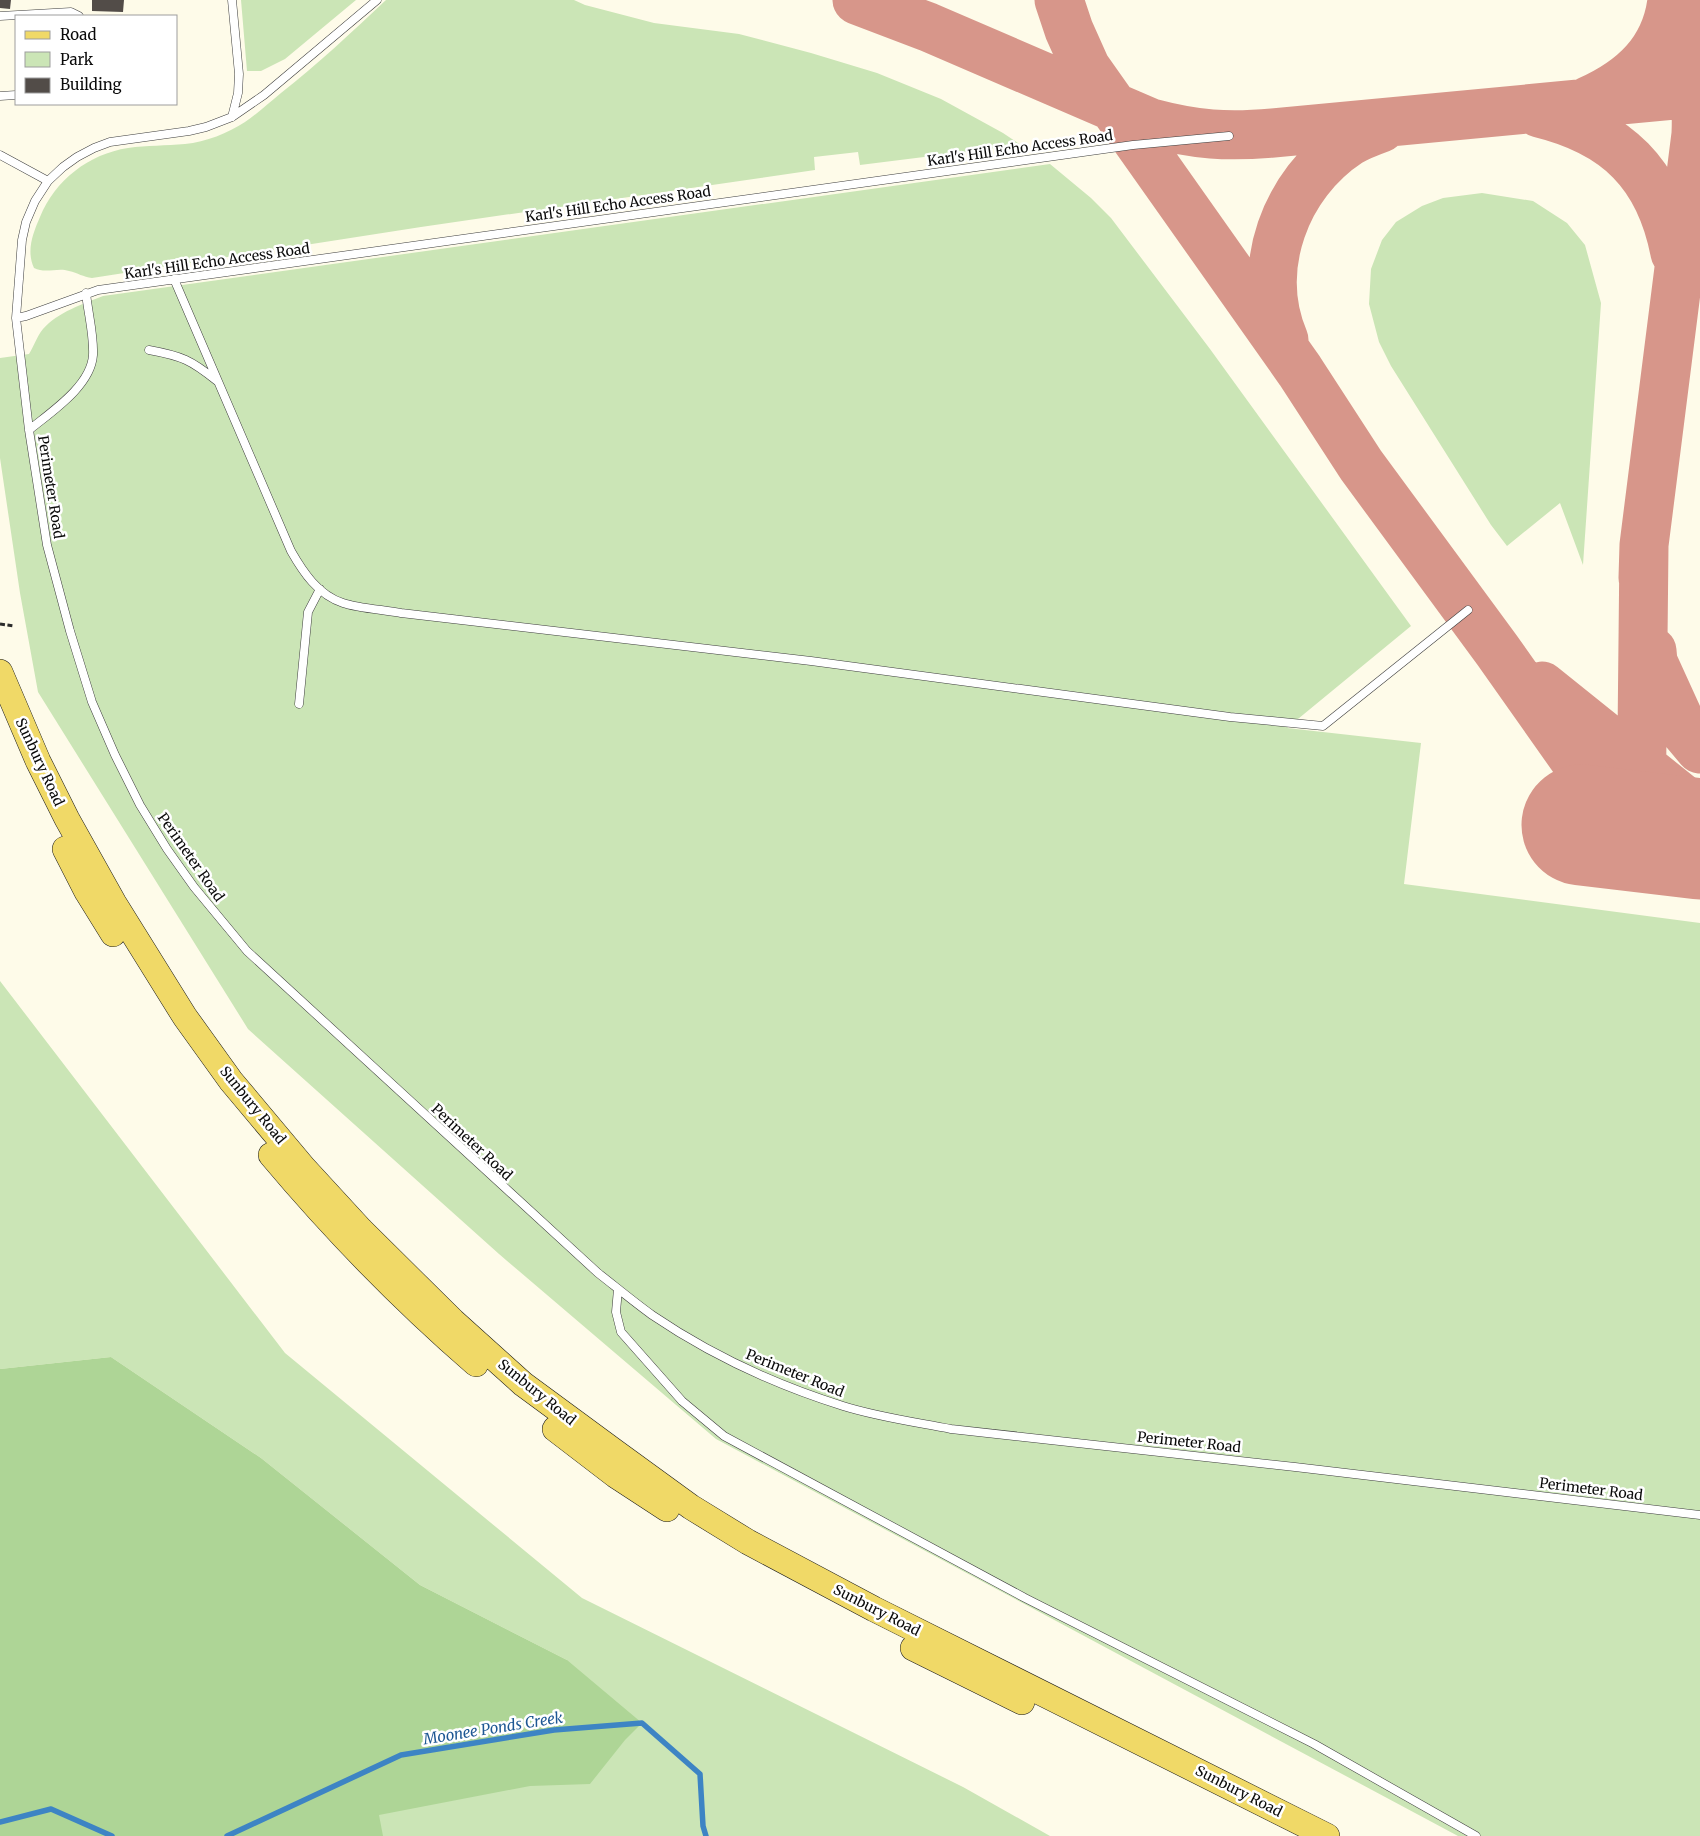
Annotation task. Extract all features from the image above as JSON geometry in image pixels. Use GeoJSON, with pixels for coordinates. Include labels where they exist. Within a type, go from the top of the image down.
{"type":"FeatureCollection","features":[{"type":"Feature","properties":{"kind":"main road","name":"Sunbury Road"},"geometry":{"type":"LineString","coordinates":[[0,672],[38,761],[63,811],[114,903],[185,1017],[231,1081],[304,1168],[361,1230],[453,1321],[523,1384],[691,1506],[748,1542],[874,1609],[1327,1836]]}},
{"type":"Feature","properties":{"kind":"main road","name":"Sunbury Road"},"geometry":{"type":"LineString","coordinates":[[0,713],[42,805],[87,892],[135,971],[200,1066],[302,1192],[374,1270],[444,1336],[516,1399],[615,1475],[690,1524],[780,1578],[878,1630],[1291,1836]]}},
{"type":"Feature","properties":{"kind":"lane"},"geometry":{"type":"LineString","coordinates":[[232,0],[239,74],[238,93],[232,117]]}},
{"type":"Feature","properties":{"kind":"lane","name":"Perimeter Road"},"geometry":{"type":"LineString","coordinates":[[376,0],[264,95],[232,117],[189,132],[110,142],[76,156],[48,182],[35,202],[26,222],[22,240],[16,318],[29,430],[47,545],[92,702],[140,805],[167,849],[194,888],[247,951],[598,1274],[652,1314],[691,1339],[740,1366],[792,1388],[845,1406],[894,1418],[951,1428],[1700,1515]]}},
{"type":"Feature","properties":{"kind":"lane"},"geometry":{"type":"LineString","coordinates":[[18,15],[71,12],[77,15]]}},
{"type":"Feature","properties":{"kind":"lane"},"geometry":{"type":"LineString","coordinates":[[0,16],[15,15]]}},
{"type":"Feature","properties":{"kind":"lane"},"geometry":{"type":"LineString","coordinates":[[0,96],[15,95]]}},
{"type":"Feature","properties":{"kind":"lane","name":"Karl's Hill Echo Access Road"},"geometry":{"type":"LineString","coordinates":[[16,318],[86,293],[174,279],[1133,145],[1229,136]]}},
{"type":"Feature","properties":{"kind":"lane"},"geometry":{"type":"LineString","coordinates":[[0,155],[48,182]]}},
{"type":"Feature","properties":{"kind":"lane"},"geometry":{"type":"LineString","coordinates":[[174,279],[291,551],[304,572],[320,589],[342,603],[401,613],[811,661],[1230,717],[1323,726],[1468,610]]}},
{"type":"Feature","properties":{"kind":"lane"},"geometry":{"type":"LineString","coordinates":[[29,430],[70,396],[85,378],[91,366],[92,347],[86,293]]}},
{"type":"Feature","properties":{"kind":"lane"},"geometry":{"type":"LineString","coordinates":[[149,350],[176,355],[197,365],[219,382]]}},
{"type":"Feature","properties":{"kind":"lane"},"geometry":{"type":"LineString","coordinates":[[299,704],[308,612],[320,589]]}},
{"type":"Feature","properties":{"kind":"lane"},"geometry":{"type":"LineString","coordinates":[[618,1289],[616,1312],[621,1332],[682,1401],[724,1436],[1024,1598],[1314,1744],[1476,1836]]}},
{"type":"Feature","properties":{"kind":"path"},"geometry":{"type":"LineString","coordinates":[[0,624],[14,626]]}},
{"type":"Feature","properties":{"kind":"green space"},"geometry":{"type":"Polygon","coordinates":[[[241,0],[356,0],[285,59],[261,71],[247,71],[241,0]]]}},
{"type":"Feature","properties":{"kind":"green space"},"geometry":{"type":"Polygon","coordinates":[[[386,0],[574,0],[585,5],[654,23],[739,34],[877,73],[941,99],[1021,145],[860,165],[858,152],[814,157],[815,170],[421,227],[92,278],[65,270],[38,270],[34,268],[31,249],[37,223],[55,191],[75,171],[100,156],[114,151],[135,147],[193,143],[217,136],[238,126],[259,112],[308,71],[386,0]]]}},
{"type":"Feature","properties":{"kind":"green space"},"geometry":{"type":"Polygon","coordinates":[[[1050,164],[1091,198],[1111,218],[1210,349],[1411,626],[1287,728],[1421,743],[1404,884],[1700,923],[1700,1836],[1458,1836],[716,1439],[499,1254],[248,1029],[38,692],[20,593],[0,458],[0,358],[29,354],[43,329],[63,313],[103,296],[1050,164]]]}},
{"type":"Feature","properties":{"kind":"green space"},"geometry":{"type":"Polygon","coordinates":[[[1482,193],[1533,201],[1567,223],[1585,245],[1601,303],[1583,565],[1560,503],[1507,546],[1491,525],[1391,366],[1379,342],[1369,304],[1371,269],[1382,240],[1396,222],[1422,206],[1443,198],[1482,193]]]}},
{"type":"Feature","properties":{"kind":"green space"},"geometry":{"type":"Polygon","coordinates":[[[0,981],[285,1353],[582,1598],[963,1787],[1050,1836],[227,1836],[567,1660],[420,1585],[261,1458],[111,1357],[0,1369],[0,981]]]}},
{"type":"Feature","properties":{"kind":"green space"},"geometry":{"type":"Polygon","coordinates":[[[111,1357],[261,1458],[420,1585],[567,1660],[642,1723],[625,1740],[590,1784],[530,1786],[379,1815],[383,1836],[0,1836],[0,1369],[111,1357]]]}},
{"type":"Feature","properties":{"kind":"building"},"geometry":{"type":"Polygon","coordinates":[[[0,0],[11,0],[10,9],[0,8],[0,0]]]}},
{"type":"Feature","properties":{"kind":"building"},"geometry":{"type":"Polygon","coordinates":[[[92,0],[124,0],[123,12],[92,11],[92,0]]]}},
{"type":"Feature","properties":{"kind":"waterway","name":"Moonee Ponds Creek"},"geometry":{"type":"LineString","coordinates":[[227,1836],[401,1755],[554,1730],[642,1723],[700,1774],[703,1826],[706,1836]]}},
{"type":"Feature","properties":{"kind":"waterway","name":"Moonee Ponds Creek"},"geometry":{"type":"LineString","coordinates":[[0,1822],[51,1809],[112,1836]]}},
{"type":"Feature","properties":{"kind":"taxiway"},"geometry":{"type":"LineString","coordinates":[[857,0],[928,27],[1151,123],[1212,134],[1273,133],[1695,93]]}},
{"type":"Feature","properties":{"kind":"taxiway"},"geometry":{"type":"LineString","coordinates":[[1059,0],[1069,30],[1086,68],[1300,371],[1361,465],[1497,650],[1612,813],[1621,821],[1641,832],[1644,545]]}},
{"type":"Feature","properties":{"kind":"taxiway"},"geometry":{"type":"LineString","coordinates":[[1588,101],[1619,84],[1645,62],[1663,34],[1669,18],[1672,0]]}},
{"type":"Feature","properties":{"kind":"taxiway"},"geometry":{"type":"LineString","coordinates":[[1643,578],[1644,545],[1696,134],[1694,83],[1679,0]]}},
{"type":"Feature","properties":{"kind":"taxiway"},"geometry":{"type":"LineString","coordinates":[[1539,113],[1567,121],[1591,132],[1631,160],[1646,179],[1658,200],[1668,225],[1675,253]]}},
{"type":"Feature","properties":{"kind":"taxiway"},"geometry":{"type":"LineString","coordinates":[[1284,340],[1276,313],[1272,285],[1275,257],[1281,230],[1292,204],[1308,181],[1327,160],[1349,142],[1381,128]]}},
{"type":"Feature","properties":{"kind":"taxiway"},"geometry":{"type":"LineString","coordinates":[[1652,651],[1653,662],[1684,730],[1700,749]]}},
{"type":"Feature","properties":{"kind":"taxiway"},"geometry":{"type":"LineString","coordinates":[[1542,686],[1700,813]]}},
{"type":"Feature","properties":{"kind":"runway"},"geometry":{"type":"LineString","coordinates":[[1582,825],[1700,839]]}}]}
